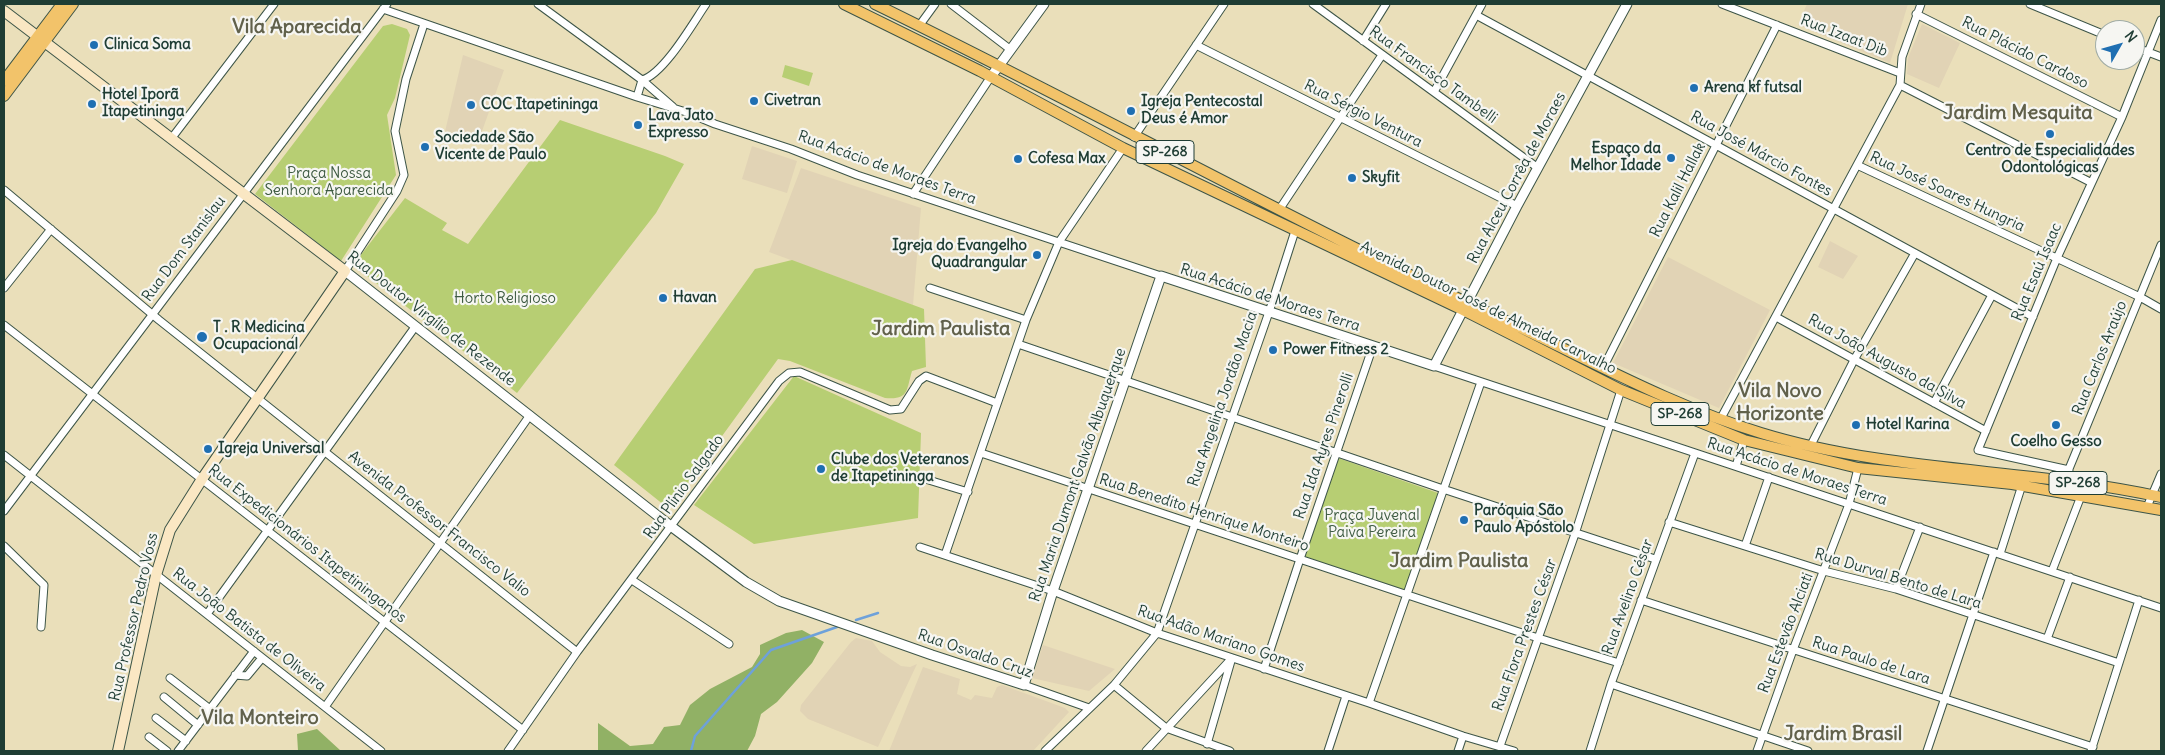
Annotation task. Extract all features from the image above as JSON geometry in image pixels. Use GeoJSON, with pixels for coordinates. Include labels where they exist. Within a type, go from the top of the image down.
{"type":"FeatureCollection","features":[{"type":"Feature","properties":{"kind":"main road"},"geometry":{"type":"LineString","coordinates":[[41,39],[62,4]]}},
{"type":"Feature","properties":{"kind":"main road"},"geometry":{"type":"LineString","coordinates":[[4,96],[7,81],[41,39],[73,4]]}},
{"type":"Feature","properties":{"kind":"main road","name":"Avenida Doutor José de Almeida Carvalho"},"geometry":{"type":"LineString","coordinates":[[844,4],[980,71],[1123,148],[1295,231],[1603,368],[1678,404],[1720,420],[1766,434],[1863,457],[2110,487],[2157,496]]}},
{"type":"Feature","properties":{"kind":"main road","name":"Avenida Doutor José de Almeida Carvalho"},"geometry":{"type":"LineString","coordinates":[[875,4],[1000,66],[1134,137],[1465,306],[1621,390],[1744,440],[1858,468],[2022,485],[2161,510]]}},
{"type":"Feature","properties":{"kind":"main road","name":"Rua Doutor Virgílio de Rezende"},"geometry":{"type":"LineString","coordinates":[[4,11],[345,271]]}},
{"type":"Feature","properties":{"kind":"main road","name":"Rua Professor Pedro Voss"},"geometry":{"type":"LineString","coordinates":[[118,751],[156,574],[170,530],[202,479],[345,271]]}},
{"type":"Feature","properties":{"kind":"street"},"geometry":{"type":"LineString","coordinates":[[171,139],[274,4]]}},
{"type":"Feature","properties":{"kind":"street"},"geometry":{"type":"LineString","coordinates":[[538,4],[642,80],[675,109]]}},
{"type":"Feature","properties":{"kind":"street"},"geometry":{"type":"LineString","coordinates":[[637,97],[642,80],[654,74],[677,47],[706,4]]}},
{"type":"Feature","properties":{"kind":"street"},"geometry":{"type":"LineString","coordinates":[[919,26],[935,4]]}},
{"type":"Feature","properties":{"kind":"street"},"geometry":{"type":"LineString","coordinates":[[951,4],[1011,50]]}},
{"type":"Feature","properties":{"kind":"street"},"geometry":{"type":"LineString","coordinates":[[913,194],[990,78],[1044,4]]}},
{"type":"Feature","properties":{"kind":"street"},"geometry":{"type":"LineString","coordinates":[[1134,137],[1224,4]]}},
{"type":"Feature","properties":{"kind":"street","name":"Rua Francisco Tambelli"},"geometry":{"type":"LineString","coordinates":[[1312,4],[1538,168]]}},
{"type":"Feature","properties":{"kind":"street"},"geometry":{"type":"LineString","coordinates":[[1364,41],[1386,4]]}},
{"type":"Feature","properties":{"kind":"street"},"geometry":{"type":"LineString","coordinates":[[1434,92],[1482,4]]}},
{"type":"Feature","properties":{"kind":"street","name":"Rua Alceu Corrêa de Moraes"},"geometry":{"type":"LineString","coordinates":[[1434,366],[1517,206],[1626,4]]}},
{"type":"Feature","properties":{"kind":"street","name":"Rua Izaat Dib"},"geometry":{"type":"LineString","coordinates":[[1722,4],[1900,73]]}},
{"type":"Feature","properties":{"kind":"street"},"geometry":{"type":"LineString","coordinates":[[1720,420],[1900,85],[1902,57],[1921,4]]}},
{"type":"Feature","properties":{"kind":"street"},"geometry":{"type":"LineString","coordinates":[[2030,4],[2095,31]]}},
{"type":"Feature","properties":{"kind":"street","name":"Rua Acácio de Moraes Terra"},"geometry":{"type":"LineString","coordinates":[[385,7],[424,24],[768,140],[857,175],[913,194],[2161,608]]}},
{"type":"Feature","properties":{"kind":"street","name":"Rua Dom Stanislau"},"geometry":{"type":"LineString","coordinates":[[4,511],[385,7]]}},
{"type":"Feature","properties":{"kind":"street","name":"Rua Plácido Cardoso"},"geometry":{"type":"LineString","coordinates":[[1916,14],[2122,117]]}},
{"type":"Feature","properties":{"kind":"street","name":"Rua José Márcio Fontes"},"geometry":{"type":"LineString","coordinates":[[1476,15],[2033,317]]}},
{"type":"Feature","properties":{"kind":"street","name":"Rua Esaú Isaac"},"geometry":{"type":"LineString","coordinates":[[2069,470],[1978,450],[2057,258],[2090,182],[2122,117],[2161,20]]}},
{"type":"Feature","properties":{"kind":"street","name":"Rua Professor Pedro Voss"},"geometry":{"type":"LineString","coordinates":[[345,271],[397,191],[404,175],[396,132],[406,79],[424,24]]}},
{"type":"Feature","properties":{"kind":"street","name":"Rua Kalil Hallak"},"geometry":{"type":"LineString","coordinates":[[1603,368],[1777,25]]}},
{"type":"Feature","properties":{"kind":"street","name":"Rua Sérgio Ventura"},"geometry":{"type":"LineString","coordinates":[[1196,46],[1517,206]]}},
{"type":"Feature","properties":{"kind":"street"},"geometry":{"type":"LineString","coordinates":[[2145,51],[2161,57]]}},
{"type":"Feature","properties":{"kind":"street"},"geometry":{"type":"LineString","coordinates":[[1279,210],[1382,55]]}},
{"type":"Feature","properties":{"kind":"street"},"geometry":{"type":"LineString","coordinates":[[1900,85],[2090,182]]}},
{"type":"Feature","properties":{"kind":"street"},"geometry":{"type":"LineString","coordinates":[[945,555],[1026,320],[1059,242],[1123,148]]}},
{"type":"Feature","properties":{"kind":"street","name":"Rua José Soares Hungria"},"geometry":{"type":"LineString","coordinates":[[1857,165],[2140,297],[2161,309]]}},
{"type":"Feature","properties":{"kind":"street","name":"Avenida Professor Francisco Valio"},"geometry":{"type":"LineString","coordinates":[[4,190],[153,314],[577,652]]}},
{"type":"Feature","properties":{"kind":"street"},"geometry":{"type":"LineString","coordinates":[[4,288],[51,228]]}},
{"type":"Feature","properties":{"kind":"street","name":"Rua Angelina Jordão Macia"},"geometry":{"type":"LineString","coordinates":[[1157,633],[1269,312],[1295,231]]}},
{"type":"Feature","properties":{"kind":"street","name":"Rua Carlos Araújo"},"geometry":{"type":"LineString","coordinates":[[2064,481],[2161,245]]}},
{"type":"Feature","properties":{"kind":"street"},"geometry":{"type":"LineString","coordinates":[[1811,445],[1854,360],[1915,253]]}},
{"type":"Feature","properties":{"kind":"street","name":"Rua Doutor Virgílio de Rezende"},"geometry":{"type":"LineString","coordinates":[[345,271],[672,527],[746,582],[779,601],[853,627]]}},
{"type":"Feature","properties":{"kind":"street","name":"Rua Maria Dumont Galvão Albuquerque"},"geometry":{"type":"LineString","coordinates":[[1024,685],[1053,591],[1161,276]]}},
{"type":"Feature","properties":{"kind":"street"},"geometry":{"type":"LineString","coordinates":[[930,288],[1026,320]]}},
{"type":"Feature","properties":{"kind":"street"},"geometry":{"type":"LineString","coordinates":[[1934,403],[1992,295]]}},
{"type":"Feature","properties":{"kind":"street","name":"Rua João Augusto da Silva"},"geometry":{"type":"LineString","coordinates":[[1776,317],[1986,431]]}},
{"type":"Feature","properties":{"kind":"street","name":"Rua Expedicionários Itapetininganos"},"geometry":{"type":"LineString","coordinates":[[4,326],[523,730]]}},
{"type":"Feature","properties":{"kind":"street"},"geometry":{"type":"LineString","coordinates":[[207,614],[415,327]]}},
{"type":"Feature","properties":{"kind":"street"},"geometry":{"type":"LineString","coordinates":[[1018,344],[1443,490],[1655,559]]}},
{"type":"Feature","properties":{"kind":"street","name":"Rua Ida Ayres Pinerolli"},"geometry":{"type":"LineString","coordinates":[[1264,669],[1373,346]]}},
{"type":"Feature","properties":{"kind":"street","name":"Rua Plínio Salgado"},"geometry":{"type":"LineString","coordinates":[[508,751],[577,652],[779,381],[789,373],[800,372],[890,410],[901,409],[919,381],[926,376],[997,403]]}},
{"type":"Feature","properties":{"kind":"street"},"geometry":{"type":"LineString","coordinates":[[1370,703],[1481,382]]}},
{"type":"Feature","properties":{"kind":"street","name":"Rua Flora Prestes César"},"geometry":{"type":"LineString","coordinates":[[1500,746],[1575,534],[1621,390]]}},
{"type":"Feature","properties":{"kind":"street"},"geometry":{"type":"LineString","coordinates":[[325,707],[530,415]]}},
{"type":"Feature","properties":{"kind":"street"},"geometry":{"type":"LineString","coordinates":[[1736,466],[1744,440]]}},
{"type":"Feature","properties":{"kind":"street","name":"Rua Avelino César"},"geometry":{"type":"LineString","coordinates":[[1590,751],[1655,559],[1694,452]]}},
{"type":"Feature","properties":{"kind":"street","name":"Rua Benedito Henrique Monteiro"},"geometry":{"type":"LineString","coordinates":[[981,453],[1406,595],[1619,663]]}},
{"type":"Feature","properties":{"kind":"street","name":"Rua João Batista de Oliveira"},"geometry":{"type":"LineString","coordinates":[[4,455],[381,751]]}},
{"type":"Feature","properties":{"kind":"street","name":"Rua Estevão Alciati"},"geometry":{"type":"LineString","coordinates":[[1757,751],[1792,650],[1849,504],[1858,468]]}},
{"type":"Feature","properties":{"kind":"street"},"geometry":{"type":"LineString","coordinates":[[2147,507],[2157,496],[2161,474]]}},
{"type":"Feature","properties":{"kind":"street"},"geometry":{"type":"LineString","coordinates":[[1745,546],[1769,477]]}},
{"type":"Feature","properties":{"kind":"street"},"geometry":{"type":"LineString","coordinates":[[922,478],[968,492]]}},
{"type":"Feature","properties":{"kind":"street"},"geometry":{"type":"LineString","coordinates":[[1926,751],[1973,615],[2022,485]]}},
{"type":"Feature","properties":{"kind":"street"},"geometry":{"type":"LineString","coordinates":[[2052,571],[2081,496]]}},
{"type":"Feature","properties":{"kind":"street","name":"Rua Durval Bento de Lara"},"geometry":{"type":"LineString","coordinates":[[1670,522],[1824,571],[1896,590],[2119,663]]}},
{"type":"Feature","properties":{"kind":"street"},"geometry":{"type":"LineString","coordinates":[[1896,590],[1920,527]]}},
{"type":"Feature","properties":{"kind":"street"},"geometry":{"type":"LineString","coordinates":[[4,546],[44,585],[41,627]]}},
{"type":"Feature","properties":{"kind":"street","name":"Rua Adão Mariano Gomes"},"geometry":{"type":"LineString","coordinates":[[920,547],[1053,591],[1157,633],[1370,703],[1463,736],[1514,751]]}},
{"type":"Feature","properties":{"kind":"street"},"geometry":{"type":"LineString","coordinates":[[2047,639],[2070,577]]}},
{"type":"Feature","properties":{"kind":"street"},"geometry":{"type":"LineString","coordinates":[[632,580],[729,644]]}},
{"type":"Feature","properties":{"kind":"street","name":"Rua Paulo de Lara"},"geometry":{"type":"LineString","coordinates":[[1641,600],[2092,749]]}},
{"type":"Feature","properties":{"kind":"street"},"geometry":{"type":"LineString","coordinates":[[2092,749],[2139,600]]}},
{"type":"Feature","properties":{"kind":"street","name":"Rua Acácio de Moraes Terra"},"geometry":{"type":"LineString","coordinates":[[2152,606],[2161,614]]}},
{"type":"Feature","properties":{"kind":"street","name":"Rua Osvaldo Cruz"},"geometry":{"type":"LineString","coordinates":[[853,627],[1089,708]]}},
{"type":"Feature","properties":{"kind":"street"},"geometry":{"type":"LineString","coordinates":[[1046,751],[1114,685],[1157,633]]}},
{"type":"Feature","properties":{"kind":"street"},"geometry":{"type":"LineString","coordinates":[[178,751],[254,651]]}},
{"type":"Feature","properties":{"kind":"street"},"geometry":{"type":"LineString","coordinates":[[235,676],[247,676],[262,658]]}},
{"type":"Feature","properties":{"kind":"street"},"geometry":{"type":"LineString","coordinates":[[1146,751],[1232,658]]}},
{"type":"Feature","properties":{"kind":"street"},"geometry":{"type":"LineString","coordinates":[[1207,744],[1232,658]]}},
{"type":"Feature","properties":{"kind":"street"},"geometry":{"type":"LineString","coordinates":[[170,678],[210,709]]}},
{"type":"Feature","properties":{"kind":"street"},"geometry":{"type":"LineString","coordinates":[[1213,678],[1224,684]]}},
{"type":"Feature","properties":{"kind":"street"},"geometry":{"type":"LineString","coordinates":[[1612,684],[1808,751]]}},
{"type":"Feature","properties":{"kind":"street"},"geometry":{"type":"LineString","coordinates":[[1114,685],[1166,728],[1226,751]]}},
{"type":"Feature","properties":{"kind":"street"},"geometry":{"type":"LineString","coordinates":[[1328,751],[1346,696]]}},
{"type":"Feature","properties":{"kind":"street"},"geometry":{"type":"LineString","coordinates":[[164,697],[198,724]]}},
{"type":"Feature","properties":{"kind":"street"},"geometry":{"type":"LineString","coordinates":[[156,718],[186,741]]}},
{"type":"Feature","properties":{"kind":"street"},"geometry":{"type":"LineString","coordinates":[[1458,751],[1463,736]]}},
{"type":"Feature","properties":{"kind":"street"},"geometry":{"type":"LineString","coordinates":[[149,737],[167,751]]}},
{"type":"Feature","properties":{"kind":"shaded area"},"geometry":{"type":"Polygon","coordinates":[[[1807,4],[1908,4],[1890,63],[1798,25],[1807,4]]]}},
{"type":"Feature","properties":{"kind":"shaded area"},"geometry":{"type":"Polygon","coordinates":[[[1922,24],[1960,43],[1939,88],[1907,74],[1908,58],[1922,24]]]}},
{"type":"Feature","properties":{"kind":"shaded area","name":"COC Itapetininga"},"geometry":{"type":"Polygon","coordinates":[[[463,55],[504,70],[477,145],[443,140],[463,55]]]}},
{"type":"Feature","properties":{"kind":"shaded area"},"geometry":{"type":"Polygon","coordinates":[[[752,146],[797,161],[787,193],[742,179],[752,146]]]}},
{"type":"Feature","properties":{"kind":"shaded area"},"geometry":{"type":"Polygon","coordinates":[[[801,168],[921,208],[913,305],[769,252],[801,168]]]}},
{"type":"Feature","properties":{"kind":"shaded area"},"geometry":{"type":"Polygon","coordinates":[[[1830,241],[1858,256],[1843,279],[1818,267],[1830,241]]]}},
{"type":"Feature","properties":{"kind":"shaded area"},"geometry":{"type":"Polygon","coordinates":[[[1668,257],[1770,310],[1719,408],[1613,363],[1668,257]]]}},
{"type":"Feature","properties":{"kind":"shaded area"},"geometry":{"type":"Polygon","coordinates":[[[856,638],[872,641],[880,652],[901,666],[910,667],[917,664],[878,747],[808,719],[800,711],[801,705],[856,638]]]}},
{"type":"Feature","properties":{"kind":"shaded area"},"geometry":{"type":"Polygon","coordinates":[[[1043,645],[1115,669],[1089,691],[1032,678],[1043,645]]]}},
{"type":"Feature","properties":{"kind":"shaded area"},"geometry":{"type":"Polygon","coordinates":[[[923,667],[960,679],[957,694],[971,700],[975,695],[992,698],[997,687],[1002,685],[1065,708],[1069,712],[1033,751],[889,751],[923,667]]]}},
{"type":"Feature","properties":{"kind":"green space","name":"Praça Nossa Senhora Aparecida"},"geometry":{"type":"Polygon","coordinates":[[[392,24],[407,29],[410,35],[395,98],[387,115],[396,175],[341,261],[255,194],[383,26],[392,24]]]}},
{"type":"Feature","properties":{"kind":"green space"},"geometry":{"type":"Polygon","coordinates":[[[785,65],[813,73],[809,86],[782,77],[785,65]]]}},
{"type":"Feature","properties":{"kind":"green space","name":"Horto Religioso"},"geometry":{"type":"Polygon","coordinates":[[[560,120],[684,164],[656,213],[517,393],[353,265],[405,198],[447,223],[442,230],[468,244],[560,120]]]}},
{"type":"Feature","properties":{"kind":"green space"},"geometry":{"type":"Polygon","coordinates":[[[792,260],[924,309],[926,367],[912,371],[903,396],[885,398],[790,361],[778,359],[669,509],[614,465],[755,269],[792,260]]]}},
{"type":"Feature","properties":{"kind":"green space","name":"Clube dos Veteranos de Itapetininga"},"geometry":{"type":"Polygon","coordinates":[[[794,376],[921,433],[918,518],[754,544],[694,505],[794,376]]]}},
{"type":"Feature","properties":{"kind":"green space","name":"Praça Juvenal Paiva Pereira"},"geometry":{"type":"Polygon","coordinates":[[[1338,458],[1438,493],[1405,591],[1305,557],[1338,458]]]}},
{"type":"Feature","properties":{"kind":"green space"},"geometry":{"type":"Polygon","coordinates":[[[802,630],[824,642],[812,663],[777,702],[761,714],[755,736],[747,751],[598,751],[598,723],[630,746],[653,744],[664,727],[680,725],[690,705],[710,689],[752,667],[760,654],[760,645],[786,633],[802,630]]]}},
{"type":"Feature","properties":{"kind":"green space"},"geometry":{"type":"Polygon","coordinates":[[[317,729],[341,751],[298,751],[297,734],[317,729]]]}},
{"type":"Feature","properties":{"kind":"waterway"},"geometry":{"type":"LineString","coordinates":[[856,620],[878,613]]}},
{"type":"Feature","properties":{"kind":"waterway"},"geometry":{"type":"LineString","coordinates":[[691,751],[695,736],[771,650],[837,627]]}},
{"type":"Feature","properties":{"kind":"place","name":"Clinica Soma"},"geometry":{"type":"Point","coordinates":[94,45]}},
{"type":"Feature","properties":{"kind":"place","name":"Arena kf futsal"},"geometry":{"type":"Point","coordinates":[1694,88]}},
{"type":"Feature","properties":{"kind":"place","name":"Civetran"},"geometry":{"type":"Point","coordinates":[754,101]}},
{"type":"Feature","properties":{"kind":"place","name":"Hotel Iporã Itapetininga"},"geometry":{"type":"Point","coordinates":[92,104]}},
{"type":"Feature","properties":{"kind":"place","name":"COC Itapetininga"},"geometry":{"type":"Point","coordinates":[471,105]}},
{"type":"Feature","properties":{"kind":"place","name":"Igreja Pentecostal Deus é Amor"},"geometry":{"type":"Point","coordinates":[1131,111]}},
{"type":"Feature","properties":{"kind":"place","name":"Lava Jato Expresso"},"geometry":{"type":"Point","coordinates":[638,125]}},
{"type":"Feature","properties":{"kind":"place","name":"Centro de Especialidades Odontológicas"},"geometry":{"type":"Point","coordinates":[2050,134]}},
{"type":"Feature","properties":{"kind":"place","name":"Sociedade São Vicente de Paulo"},"geometry":{"type":"Point","coordinates":[425,147]}},
{"type":"Feature","properties":{"kind":"place","name":"Espaço da Melhor Idade"},"geometry":{"type":"Point","coordinates":[1671,158]}},
{"type":"Feature","properties":{"kind":"place","name":"Cofesa Max"},"geometry":{"type":"Point","coordinates":[1018,159]}},
{"type":"Feature","properties":{"kind":"place","name":"Skyfit"},"geometry":{"type":"Point","coordinates":[1352,178]}},
{"type":"Feature","properties":{"kind":"place","name":"Igreja do Evangelho Quadrangular"},"geometry":{"type":"Point","coordinates":[1037,255]}},
{"type":"Feature","properties":{"kind":"place","name":"Havan"},"geometry":{"type":"Point","coordinates":[663,298]}},
{"type":"Feature","properties":{"kind":"place","name":"T . R Medicina Ocupacional"},"geometry":{"type":"Point","coordinates":[202,337]}},
{"type":"Feature","properties":{"kind":"place","name":"Power Fitness 2"},"geometry":{"type":"Point","coordinates":[1273,350]}},
{"type":"Feature","properties":{"kind":"place","name":"Hotel Karina"},"geometry":{"type":"Point","coordinates":[1856,425]}},
{"type":"Feature","properties":{"kind":"place","name":"Coelho Gesso"},"geometry":{"type":"Point","coordinates":[2056,425]}},
{"type":"Feature","properties":{"kind":"place","name":"Igreja Universal"},"geometry":{"type":"Point","coordinates":[208,449]}},
{"type":"Feature","properties":{"kind":"place","name":"Clube dos Veteranos de Itapetininga"},"geometry":{"type":"Point","coordinates":[821,469]}},
{"type":"Feature","properties":{"kind":"place","name":"Paróquia São Paulo Apóstolo"},"geometry":{"type":"Point","coordinates":[1464,520]}},
{"type":"Feature","properties":{"kind":"district","name":"Vila Aparecida"},"geometry":{"type":"Point","coordinates":[297,27]}},
{"type":"Feature","properties":{"kind":"district","name":"Jardim Mesquita"},"geometry":{"type":"Point","coordinates":[2018,113]}},
{"type":"Feature","properties":{"kind":"district","name":"Jardim Paulista"},"geometry":{"type":"Point","coordinates":[941,329]}},
{"type":"Feature","properties":{"kind":"district","name":"Vila Novo Horizonte"},"geometry":{"type":"Point","coordinates":[1780,402]}},
{"type":"Feature","properties":{"kind":"district","name":"Jardim Paulista"},"geometry":{"type":"Point","coordinates":[1459,561]}},
{"type":"Feature","properties":{"kind":"district","name":"Vila Monteiro"},"geometry":{"type":"Point","coordinates":[260,718]}},
{"type":"Feature","properties":{"kind":"district","name":"Jardim Brasil"},"geometry":{"type":"Point","coordinates":[1843,734]}}]}
